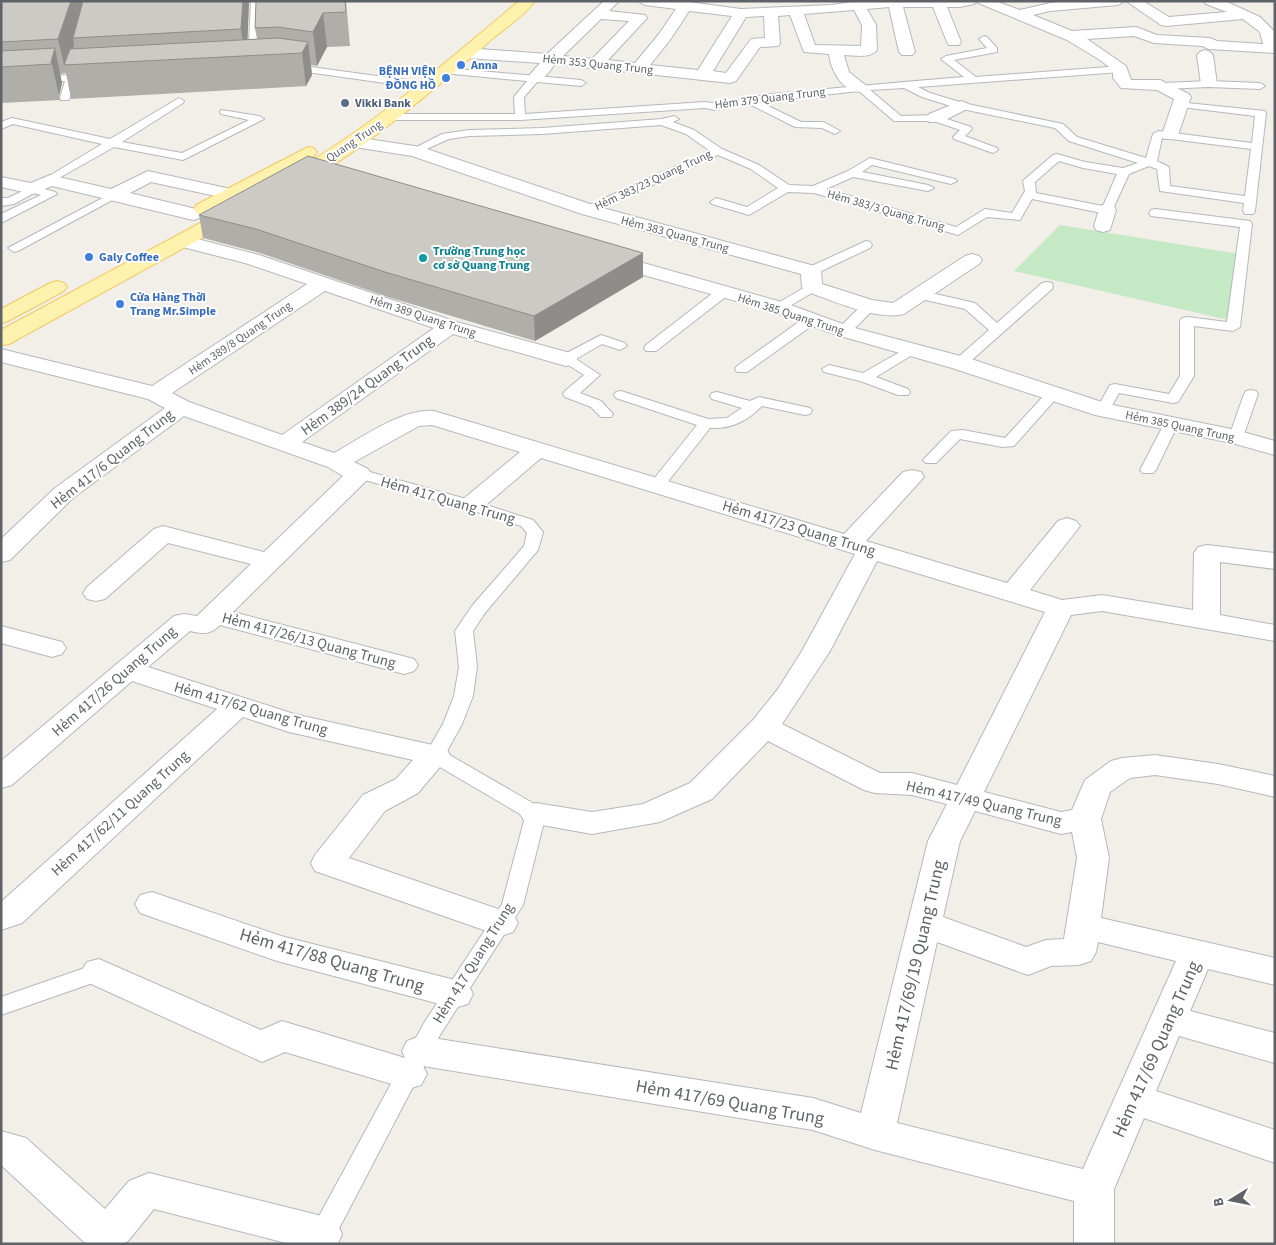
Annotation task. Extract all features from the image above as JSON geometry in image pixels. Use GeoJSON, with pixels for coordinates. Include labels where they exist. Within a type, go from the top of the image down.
{"type":"FeatureCollection","features":[{"type":"Feature","properties":{"kind":"main road","name":"Quang Trung"},"geometry":{"type":"LineString","coordinates":[[175,235],[193,214],[234,194],[330,139],[362,118],[509,1]]}},
{"type":"Feature","properties":{"kind":"main road","name":"Quang Trung"},"geometry":{"type":"LineString","coordinates":[[1,339],[175,235],[309,170],[354,142],[447,71],[528,1]]}},
{"type":"Feature","properties":{"kind":"main road"},"geometry":{"type":"LineString","coordinates":[[330,139],[354,142]]}},
{"type":"Feature","properties":{"kind":"main road"},"geometry":{"type":"LineString","coordinates":[[1,317],[71,280]]}},
{"type":"Feature","properties":{"kind":"street"},"geometry":{"type":"LineString","coordinates":[[535,78],[551,59],[612,1]]}},
{"type":"Feature","properties":{"kind":"street"},"geometry":{"type":"LineString","coordinates":[[645,1],[686,6],[708,5],[741,13],[859,6],[877,3],[939,4],[969,1]]}},
{"type":"Feature","properties":{"kind":"street"},"geometry":{"type":"LineString","coordinates":[[982,1],[1070,36],[1108,57],[1121,69],[1121,78],[1127,85],[1164,86],[1182,101],[1170,135]]}},
{"type":"Feature","properties":{"kind":"street"},"geometry":{"type":"LineString","coordinates":[[1018,15],[1050,7],[1118,1]]}},
{"type":"Feature","properties":{"kind":"street"},"geometry":{"type":"LineString","coordinates":[[1133,1],[1166,22],[1245,14]]}},
{"type":"Feature","properties":{"kind":"street"},"geometry":{"type":"LineString","coordinates":[[1070,36],[1136,31],[1154,39],[1210,42],[1209,46],[1270,49],[1267,31],[1260,23],[1245,14],[1211,1]]}},
{"type":"Feature","properties":{"kind":"street"},"geometry":{"type":"LineString","coordinates":[[895,3],[907,52]]}},
{"type":"Feature","properties":{"kind":"street"},"geometry":{"type":"LineString","coordinates":[[939,4],[954,42]]}},
{"type":"Feature","properties":{"kind":"street"},"geometry":{"type":"LineString","coordinates":[[639,68],[686,6]]}},
{"type":"Feature","properties":{"kind":"street"},"geometry":{"type":"LineString","coordinates":[[804,8],[809,49],[869,50],[869,25],[859,6]]}},
{"type":"Feature","properties":{"kind":"street","name":"Hẻm 353 Quang Trung"},"geometry":{"type":"LineString","coordinates":[[466,53],[551,59],[730,78],[756,42],[772,43],[771,12]]}},
{"type":"Feature","properties":{"kind":"street"},"geometry":{"type":"LineString","coordinates":[[703,75],[741,13]]}},
{"type":"Feature","properties":{"kind":"street"},"geometry":{"type":"LineString","coordinates":[[599,14],[675,22]]}},
{"type":"Feature","properties":{"kind":"street"},"geometry":{"type":"LineString","coordinates":[[596,64],[640,18]]}},
{"type":"Feature","properties":{"kind":"street"},"geometry":{"type":"LineString","coordinates":[[836,50],[839,70],[846,78],[861,88]]}},
{"type":"Feature","properties":{"kind":"street"},"geometry":{"type":"LineString","coordinates":[[1209,84],[1205,58],[1224,62]]}},
{"type":"Feature","properties":{"kind":"street"},"geometry":{"type":"LineString","coordinates":[[1252,63],[1275,64]]}},
{"type":"Feature","properties":{"kind":"street"},"geometry":{"type":"LineString","coordinates":[[935,118],[961,106]]}},
{"type":"Feature","properties":{"kind":"street","name":"Hẻm 383 Quang Trung"},"geometry":{"type":"LineString","coordinates":[[354,142],[415,151],[588,210],[811,279],[869,306],[898,310],[972,260]]}},
{"type":"Feature","properties":{"kind":"street"},"geometry":{"type":"LineString","coordinates":[[309,170],[338,179]]}},
{"type":"Feature","properties":{"kind":"street"},"geometry":{"type":"LineString","coordinates":[[112,196],[148,176],[234,194]]}},
{"type":"Feature","properties":{"kind":"street"},"geometry":{"type":"LineString","coordinates":[[1,182],[33,189],[50,180],[193,214]]}},
{"type":"Feature","properties":{"kind":"street","name":"Hẻm 389 Quang Trung"},"geometry":{"type":"LineString","coordinates":[[175,235],[450,326],[566,359]]}},
{"type":"Feature","properties":{"kind":"street","name":"Hẻm 385 Quang Trung"},"geometry":{"type":"LineString","coordinates":[[587,252],[812,318],[844,331],[912,349],[1103,410],[1236,437],[1275,448]]}},
{"type":"Feature","properties":{"kind":"street","name":"Hẻm 389/8 Quang Trung"},"geometry":{"type":"LineString","coordinates":[[156,394],[323,283]]}},
{"type":"Feature","properties":{"kind":"street","name":"Hẻm 389/24 Quang Trung"},"geometry":{"type":"LineString","coordinates":[[284,444],[450,326]]}},
{"type":"Feature","properties":{"kind":"street","name":"Hẻm 417 Quang Trung"},"geometry":{"type":"LineString","coordinates":[[1,355],[156,394],[181,407],[348,468]]}},
{"type":"Feature","properties":{"kind":"street","name":"Hẻm 417/6 Quang Trung"},"geometry":{"type":"LineString","coordinates":[[1,554],[64,492],[181,407]]}},
{"type":"Feature","properties":{"kind":"street","name":"Hẻm 417/23 Quang Trung"},"geometry":{"type":"LineString","coordinates":[[348,468],[422,417],[434,418],[1060,608],[1102,603],[1275,633]]}},
{"type":"Feature","properties":{"kind":"street"},"geometry":{"type":"LineString","coordinates":[[471,505],[538,450]]}},
{"type":"Feature","properties":{"kind":"street","name":"Hẻm 417/26 Quang Trung"},"geometry":{"type":"LineString","coordinates":[[1,778],[184,622],[203,626],[269,561],[348,468]]}},
{"type":"Feature","properties":{"kind":"street"},"geometry":{"type":"LineString","coordinates":[[536,814],[592,823],[649,814],[701,791],[764,727],[788,695],[816,652],[860,546],[912,477]]}},
{"type":"Feature","properties":{"kind":"street"},"geometry":{"type":"LineString","coordinates":[[1013,593],[1067,526]]}},
{"type":"Feature","properties":{"kind":"street"},"geometry":{"type":"LineString","coordinates":[[96,593],[163,534],[269,561]]}},
{"type":"Feature","properties":{"kind":"street"},"geometry":{"type":"LineString","coordinates":[[1206,621],[1207,553],[1275,562]]}},
{"type":"Feature","properties":{"kind":"street","name":"Hẻm 417/69/19 Quang Trung"},"geometry":{"type":"LineString","coordinates":[[875,1134],[944,841],[1060,608]]}},
{"type":"Feature","properties":{"kind":"street","name":"Hẻm 417/26/13 Quang Trung"},"geometry":{"type":"LineString","coordinates":[[214,615],[404,665]]}},
{"type":"Feature","properties":{"kind":"street"},"geometry":{"type":"LineString","coordinates":[[1,634],[52,648]]}},
{"type":"Feature","properties":{"kind":"street","name":"Hẻm 417/62 Quang Trung"},"geometry":{"type":"LineString","coordinates":[[126,670],[289,722],[435,755]]}},
{"type":"Feature","properties":{"kind":"street","name":"Hẻm 417/62/11 Quang Trung"},"geometry":{"type":"LineString","coordinates":[[1,918],[17,908],[238,706]]}},
{"type":"Feature","properties":{"kind":"street","name":"Hẻm 417/49 Quang Trung"},"geometry":{"type":"LineString","coordinates":[[764,727],[875,783],[912,784],[1061,824],[1085,819]]}},
{"type":"Feature","properties":{"kind":"street"},"geometry":{"type":"LineString","coordinates":[[435,755],[407,786],[374,803],[327,864],[501,922]]}},
{"type":"Feature","properties":{"kind":"street"},"geometry":{"type":"LineString","coordinates":[[925,924],[1028,962],[1046,953],[1079,952],[1093,858],[1085,819],[1096,787],[1122,768],[1155,765],[1218,774],[1275,787]]}},
{"type":"Feature","properties":{"kind":"street","name":"Hẻm 417/88 Quang Trung"},"geometry":{"type":"LineString","coordinates":[[152,904],[277,948],[455,994]]}},
{"type":"Feature","properties":{"kind":"street"},"geometry":{"type":"LineString","coordinates":[[1082,926],[1197,954]]}},
{"type":"Feature","properties":{"kind":"street","name":"Hẻm 417/69 Quang Trung"},"geometry":{"type":"LineString","coordinates":[[1094,1244],[1094,1189],[1197,954],[1275,972]]}},
{"type":"Feature","properties":{"kind":"street","name":"Hẻm 417/69 Quang Trung"},"geometry":{"type":"LineString","coordinates":[[99,972],[262,1047],[282,1036],[414,1062],[813,1114],[875,1134],[1094,1189]]}},
{"type":"Feature","properties":{"kind":"street"},"geometry":{"type":"LineString","coordinates":[[1168,1019],[1275,1048]]}},
{"type":"Feature","properties":{"kind":"street"},"geometry":{"type":"LineString","coordinates":[[1133,1099],[1275,1147]]}},
{"type":"Feature","properties":{"kind":"street"},"geometry":{"type":"LineString","coordinates":[[1,1147],[12,1150],[98,1229],[106,1232],[120,1236],[143,1193],[149,1190],[320,1239]]}},
{"type":"Feature","properties":{"kind":"lane"},"geometry":{"type":"LineString","coordinates":[[253,67],[255,1]]}},
{"type":"Feature","properties":{"kind":"lane"},"geometry":{"type":"LineString","coordinates":[[974,80],[946,59],[994,50],[984,39]]}},
{"type":"Feature","properties":{"kind":"lane"},"geometry":{"type":"LineString","coordinates":[[65,98],[77,59]]}},
{"type":"Feature","properties":{"kind":"lane"},"geometry":{"type":"LineString","coordinates":[[282,66],[406,83]]}},
{"type":"Feature","properties":{"kind":"lane","name":"Hẻm 379 Quang Trung"},"geometry":{"type":"LineString","coordinates":[[389,117],[520,117],[705,105],[715,107],[748,100],[861,88],[1121,69]]}},
{"type":"Feature","properties":{"kind":"lane"},"geometry":{"type":"LineString","coordinates":[[447,71],[581,83]]}},
{"type":"Feature","properties":{"kind":"lane"},"geometry":{"type":"LineString","coordinates":[[1,82],[100,76]]}},
{"type":"Feature","properties":{"kind":"lane"},"geometry":{"type":"LineString","coordinates":[[520,117],[519,97],[535,78]]}},
{"type":"Feature","properties":{"kind":"lane"},"geometry":{"type":"LineString","coordinates":[[905,84],[926,95],[961,106],[1059,126],[1073,139],[1163,167],[1164,189],[1250,200]]}},
{"type":"Feature","properties":{"kind":"lane"},"geometry":{"type":"LineString","coordinates":[[1164,86],[1209,84],[1260,85]]}},
{"type":"Feature","properties":{"kind":"lane"},"geometry":{"type":"LineString","coordinates":[[861,88],[898,119],[935,118],[967,129],[958,137],[993,150]]}},
{"type":"Feature","properties":{"kind":"lane"},"geometry":{"type":"LineString","coordinates":[[748,100],[799,126],[824,125],[835,131]]}},
{"type":"Feature","properties":{"kind":"lane"},"geometry":{"type":"LineString","coordinates":[[50,180],[179,101]]}},
{"type":"Feature","properties":{"kind":"lane"},"geometry":{"type":"LineString","coordinates":[[1182,101],[1261,113],[1248,214]]}},
{"type":"Feature","properties":{"kind":"lane"},"geometry":{"type":"LineString","coordinates":[[415,151],[446,136],[662,122],[704,112],[715,107]]}},
{"type":"Feature","properties":{"kind":"lane"},"geometry":{"type":"LineString","coordinates":[[1,126],[12,121],[183,157],[259,119],[226,112]]}},
{"type":"Feature","properties":{"kind":"lane"},"geometry":{"type":"LineString","coordinates":[[662,122],[690,132],[718,151],[755,167],[786,188],[749,211],[716,202]]}},
{"type":"Feature","properties":{"kind":"lane"},"geometry":{"type":"LineString","coordinates":[[1150,162],[1158,134],[1257,147]]}},
{"type":"Feature","properties":{"kind":"lane","name":"Hẻm 383/23 Quang Trung"},"geometry":{"type":"LineString","coordinates":[[588,210],[718,151]]}},
{"type":"Feature","properties":{"kind":"lane"},"geometry":{"type":"LineString","coordinates":[[1124,172],[1105,218],[1028,195],[1031,192],[1029,181],[1057,156],[1084,165],[1124,172],[1150,162]]}},
{"type":"Feature","properties":{"kind":"lane"},"geometry":{"type":"LineString","coordinates":[[815,190],[852,173],[870,161],[951,181]]}},
{"type":"Feature","properties":{"kind":"lane"},"geometry":{"type":"LineString","coordinates":[[852,173],[928,188]]}},
{"type":"Feature","properties":{"kind":"lane","name":"Hẻm 383/3 Quang Trung"},"geometry":{"type":"LineString","coordinates":[[786,188],[815,190],[958,231],[984,213],[1016,217],[1028,195]]}},
{"type":"Feature","properties":{"kind":"lane"},"geometry":{"type":"LineString","coordinates":[[1,202],[10,202],[33,189],[51,194],[1,219]]}},
{"type":"Feature","properties":{"kind":"lane"},"geometry":{"type":"LineString","coordinates":[[14,248],[112,196]]}},
{"type":"Feature","properties":{"kind":"lane"},"geometry":{"type":"LineString","coordinates":[[1103,410],[1115,388],[1173,399],[1188,376],[1187,321],[1233,327],[1246,224],[1155,213]]}},
{"type":"Feature","properties":{"kind":"lane"},"geometry":{"type":"LineString","coordinates":[[778,308],[811,279],[866,245]]}},
{"type":"Feature","properties":{"kind":"lane"},"geometry":{"type":"LineString","coordinates":[[960,364],[1047,286]]}},
{"type":"Feature","properties":{"kind":"lane"},"geometry":{"type":"LineString","coordinates":[[651,348],[723,292]]}},
{"type":"Feature","properties":{"kind":"lane"},"geometry":{"type":"LineString","coordinates":[[922,295],[970,306],[996,330]]}},
{"type":"Feature","properties":{"kind":"lane"},"geometry":{"type":"LineString","coordinates":[[844,331],[869,306]]}},
{"type":"Feature","properties":{"kind":"lane"},"geometry":{"type":"LineString","coordinates":[[742,369],[812,318]]}},
{"type":"Feature","properties":{"kind":"lane"},"geometry":{"type":"LineString","coordinates":[[566,359],[600,339],[620,346]]}},
{"type":"Feature","properties":{"kind":"lane"},"geometry":{"type":"LineString","coordinates":[[865,378],[912,349]]}},
{"type":"Feature","properties":{"kind":"lane","name":"Hẻm 389 Quang Trung"},"geometry":{"type":"LineString","coordinates":[[566,359],[593,375],[570,394],[596,404],[606,414]]}},
{"type":"Feature","properties":{"kind":"lane"},"geometry":{"type":"LineString","coordinates":[[829,369],[865,378],[903,392]]}},
{"type":"Feature","properties":{"kind":"lane"},"geometry":{"type":"LineString","coordinates":[[931,460],[956,434],[965,434],[998,444],[1009,443],[1054,393]]}},
{"type":"Feature","properties":{"kind":"lane"},"geometry":{"type":"LineString","coordinates":[[1236,437],[1251,394]]}},
{"type":"Feature","properties":{"kind":"lane"},"geometry":{"type":"LineString","coordinates":[[621,395],[706,423],[727,424],[734,422],[759,401],[805,411]]}},
{"type":"Feature","properties":{"kind":"lane"},"geometry":{"type":"LineString","coordinates":[[718,396],[752,406]]}},
{"type":"Feature","properties":{"kind":"lane"},"geometry":{"type":"LineString","coordinates":[[657,485],[706,423]]}},
{"type":"Feature","properties":{"kind":"lane"},"geometry":{"type":"LineString","coordinates":[[1148,470],[1171,424]]}},
{"type":"Feature","properties":{"kind":"lane","name":"Hẻm 417 Quang Trung"},"geometry":{"type":"LineString","coordinates":[[348,468],[527,523],[535,532],[532,547],[478,610],[464,631],[469,656],[467,689],[456,721],[435,755]]}},
{"type":"Feature","properties":{"kind":"lane"},"geometry":{"type":"LineString","coordinates":[[435,755],[536,814]]}},
{"type":"Feature","properties":{"kind":"lane","name":"Hẻm 417 Quang Trung"},"geometry":{"type":"LineString","coordinates":[[320,1239],[414,1062],[512,905],[536,814]]}},
{"type":"Feature","properties":{"kind":"lane"},"geometry":{"type":"LineString","coordinates":[[1,1006],[99,972]]}},
{"type":"Feature","properties":{"kind":"green space"},"geometry":{"type":"Polygon","coordinates":[[[1060,225],[1239,254],[1229,320],[1014,271],[1060,225]]]}},
{"type":"Feature","properties":{"kind":"building"},"geometry":{"type":"Polygon","coordinates":[[[1,1],[71,1],[58,39],[1,42],[1,1]]]}},
{"type":"Feature","properties":{"kind":"building"},"geometry":{"type":"Polygon","coordinates":[[[83,1],[243,1],[241,29],[73,38],[83,1]]]}},
{"type":"Feature","properties":{"kind":"building"},"geometry":{"type":"Polygon","coordinates":[[[256,1],[345,1],[346,12],[323,13],[313,32],[278,27],[255,28],[256,1]]]}},
{"type":"Feature","properties":{"kind":"building"},"geometry":{"type":"Polygon","coordinates":[[[278,38],[308,42],[302,53],[64,65],[70,49],[278,38]]]}},
{"type":"Feature","properties":{"kind":"building"},"geometry":{"type":"Polygon","coordinates":[[[55,48],[52,64],[1,67],[1,51],[55,48]]]}},
{"type":"Feature","properties":{"kind":"building","name":"Trường Trung học cơ sở Quang Trung"},"geometry":{"type":"Polygon","coordinates":[[[308,156],[643,253],[534,316],[385,272],[256,229],[199,215],[308,156]]]}},
{"type":"Feature","properties":{"kind":"place","name":"Anna"},"geometry":{"type":"Point","coordinates":[461,65]}},
{"type":"Feature","properties":{"kind":"place","name":"BỆNH VIỆN ĐỒNG HỒ"},"geometry":{"type":"Point","coordinates":[446,78]}},
{"type":"Feature","properties":{"kind":"place","name":"Vikki Bank"},"geometry":{"type":"Point","coordinates":[345,103]}},
{"type":"Feature","properties":{"kind":"place","name":"Galy Coffee"},"geometry":{"type":"Point","coordinates":[89,257]}},
{"type":"Feature","properties":{"kind":"place","name":"Trường Trung học cơ sở Quang Trung"},"geometry":{"type":"Point","coordinates":[423,258]}},
{"type":"Feature","properties":{"kind":"place","name":"Cửa Hàng Thời Trang Mr.Simple"},"geometry":{"type":"Point","coordinates":[120,304]}}]}
